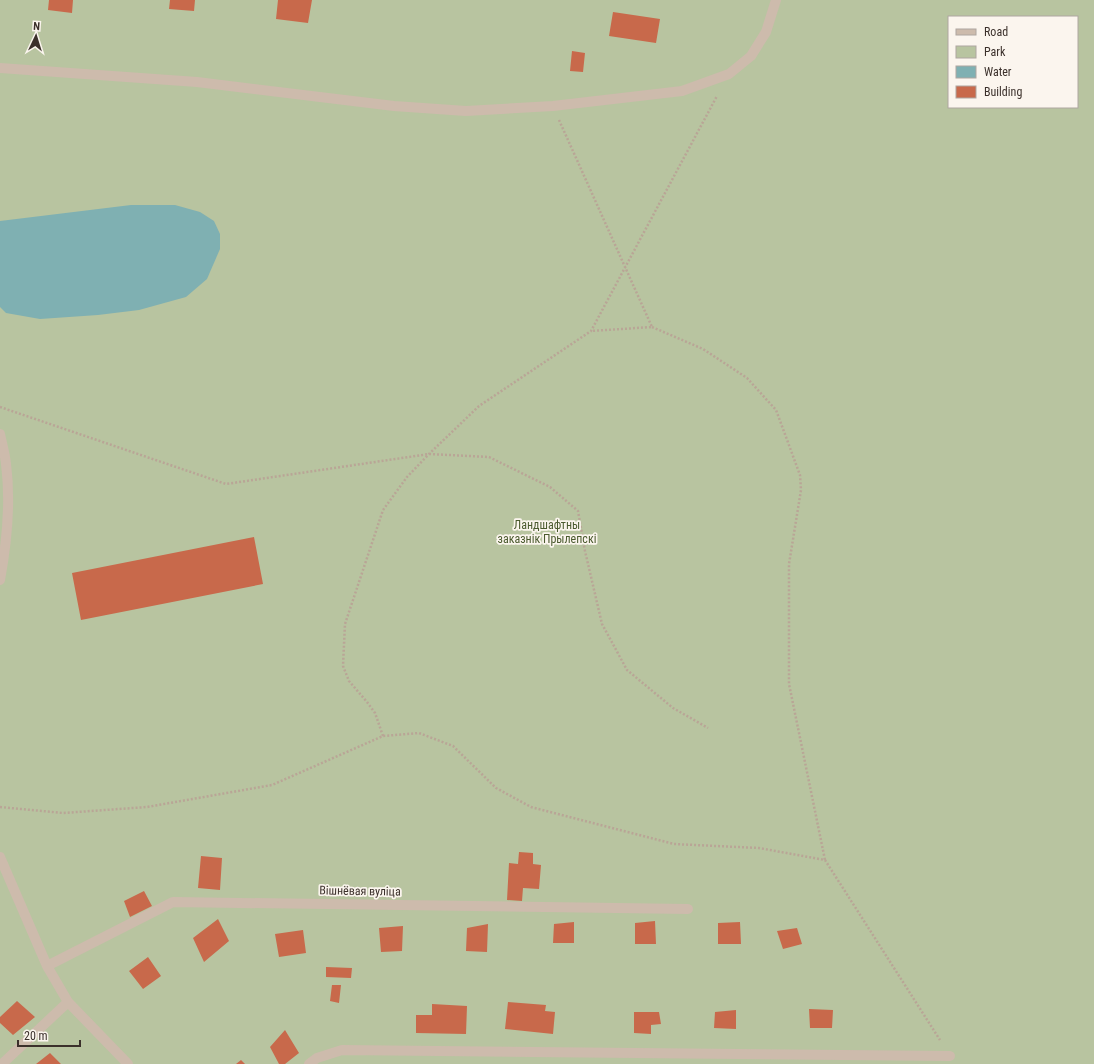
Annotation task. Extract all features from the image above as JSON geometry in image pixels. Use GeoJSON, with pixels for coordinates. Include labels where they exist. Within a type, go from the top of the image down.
{"type":"FeatureCollection","features":[{"type":"Feature","properties":{"kind":"street"},"geometry":{"type":"LineString","coordinates":[[0,68],[196,82],[394,106],[466,111],[553,106],[682,92],[729,74],[751,56],[766,32],[776,0]]}},
{"type":"Feature","properties":{"kind":"street"},"geometry":{"type":"LineString","coordinates":[[0,434],[6,464],[8,506],[6,548],[0,580]]}},
{"type":"Feature","properties":{"kind":"street"},"geometry":{"type":"LineString","coordinates":[[0,857],[47,966],[68,1002],[128,1064]]}},
{"type":"Feature","properties":{"kind":"street","name":"Вішнёвая вуліца"},"geometry":{"type":"LineString","coordinates":[[47,966],[173,902],[688,908]]}},
{"type":"Feature","properties":{"kind":"street"},"geometry":{"type":"LineString","coordinates":[[2,1064],[68,1002]]}},
{"type":"Feature","properties":{"kind":"street"},"geometry":{"type":"LineString","coordinates":[[309,1064],[317,1058],[342,1050],[950,1056]]}},
{"type":"Feature","properties":{"kind":"path"},"geometry":{"type":"LineString","coordinates":[[383,736],[375,713],[349,682],[343,666],[345,624],[383,510],[407,477],[479,406],[591,331],[729,74]]}},
{"type":"Feature","properties":{"kind":"path"},"geometry":{"type":"LineString","coordinates":[[553,106],[652,327]]}},
{"type":"Feature","properties":{"kind":"path"},"geometry":{"type":"LineString","coordinates":[[591,331],[652,327],[704,349],[747,378],[776,410],[800,475],[801,490],[789,564],[789,684],[825,860],[950,1056]]}},
{"type":"Feature","properties":{"kind":"path"},"geometry":{"type":"LineString","coordinates":[[0,407],[226,484],[429,454],[489,457],[550,487],[578,511],[585,551],[602,624],[627,670],[673,708],[708,728]]}},
{"type":"Feature","properties":{"kind":"path"},"geometry":{"type":"LineString","coordinates":[[0,807],[63,813],[147,807],[272,784],[383,736],[419,733],[453,746],[496,788],[531,807],[674,844],[759,848],[825,860]]}},
{"type":"Feature","properties":{"kind":"green space","name":"Ландшафтны заказнік Прылепскі"},"geometry":{"type":"Polygon","coordinates":[[[0,0],[1094,0],[1094,1064],[0,1064],[0,0]]]}},
{"type":"Feature","properties":{"kind":"water"},"geometry":{"type":"Polygon","coordinates":[[[131,205],[175,205],[200,212],[214,221],[220,234],[220,249],[207,279],[186,297],[139,310],[98,315],[40,319],[6,313],[0,307],[0,221],[131,205]]]}},
{"type":"Feature","properties":{"kind":"building"},"geometry":{"type":"Polygon","coordinates":[[[49,0],[73,0],[72,13],[48,10],[49,0]]]}},
{"type":"Feature","properties":{"kind":"building"},"geometry":{"type":"Polygon","coordinates":[[[170,0],[195,0],[194,11],[169,9],[170,0]]]}},
{"type":"Feature","properties":{"kind":"building"},"geometry":{"type":"Polygon","coordinates":[[[278,0],[312,0],[308,23],[276,19],[278,0]]]}},
{"type":"Feature","properties":{"kind":"building"},"geometry":{"type":"Polygon","coordinates":[[[613,12],[660,19],[656,43],[609,36],[613,12]]]}},
{"type":"Feature","properties":{"kind":"building"},"geometry":{"type":"Polygon","coordinates":[[[572,51],[585,53],[583,72],[570,71],[572,51]]]}},
{"type":"Feature","properties":{"kind":"building"},"geometry":{"type":"Polygon","coordinates":[[[254,537],[263,584],[81,620],[72,573],[254,537]]]}},
{"type":"Feature","properties":{"kind":"building"},"geometry":{"type":"Polygon","coordinates":[[[519,852],[533,853],[533,864],[541,865],[539,889],[523,888],[522,901],[507,900],[509,863],[518,864],[519,852]]]}},
{"type":"Feature","properties":{"kind":"building"},"geometry":{"type":"Polygon","coordinates":[[[201,856],[222,858],[220,890],[198,888],[201,856]]]}},
{"type":"Feature","properties":{"kind":"building"},"geometry":{"type":"Polygon","coordinates":[[[144,891],[152,906],[130,917],[124,901],[144,891]]]}},
{"type":"Feature","properties":{"kind":"building"},"geometry":{"type":"Polygon","coordinates":[[[218,919],[229,941],[204,962],[193,938],[218,919]]]}},
{"type":"Feature","properties":{"kind":"building"},"geometry":{"type":"Polygon","coordinates":[[[655,921],[656,944],[635,944],[635,923],[655,921]]]}},
{"type":"Feature","properties":{"kind":"building"},"geometry":{"type":"Polygon","coordinates":[[[574,922],[574,943],[553,943],[554,924],[574,922]]]}},
{"type":"Feature","properties":{"kind":"building"},"geometry":{"type":"Polygon","coordinates":[[[740,922],[741,944],[718,944],[718,923],[740,922]]]}},
{"type":"Feature","properties":{"kind":"building"},"geometry":{"type":"Polygon","coordinates":[[[488,924],[487,952],[466,951],[467,928],[488,924]]]}},
{"type":"Feature","properties":{"kind":"building"},"geometry":{"type":"Polygon","coordinates":[[[403,926],[402,951],[381,952],[379,928],[403,926]]]}},
{"type":"Feature","properties":{"kind":"building"},"geometry":{"type":"Polygon","coordinates":[[[797,928],[802,944],[783,949],[777,931],[797,928]]]}},
{"type":"Feature","properties":{"kind":"building"},"geometry":{"type":"Polygon","coordinates":[[[303,930],[306,953],[279,957],[275,934],[303,930]]]}},
{"type":"Feature","properties":{"kind":"building"},"geometry":{"type":"Polygon","coordinates":[[[148,957],[161,976],[143,989],[129,971],[148,957]]]}},
{"type":"Feature","properties":{"kind":"building"},"geometry":{"type":"Polygon","coordinates":[[[326,967],[352,968],[351,978],[326,977],[326,967]]]}},
{"type":"Feature","properties":{"kind":"building"},"geometry":{"type":"Polygon","coordinates":[[[332,985],[341,985],[339,1003],[330,1001],[332,985]]]}},
{"type":"Feature","properties":{"kind":"building"},"geometry":{"type":"Polygon","coordinates":[[[17,1001],[35,1017],[13,1035],[0,1023],[0,1017],[17,1001]]]}},
{"type":"Feature","properties":{"kind":"building"},"geometry":{"type":"Polygon","coordinates":[[[508,1002],[546,1005],[545,1011],[555,1012],[553,1034],[505,1029],[508,1002]]]}},
{"type":"Feature","properties":{"kind":"building"},"geometry":{"type":"Polygon","coordinates":[[[432,1004],[467,1006],[466,1034],[416,1033],[416,1015],[432,1015],[432,1004]]]}},
{"type":"Feature","properties":{"kind":"building"},"geometry":{"type":"Polygon","coordinates":[[[809,1009],[833,1010],[832,1028],[810,1028],[809,1009]]]}},
{"type":"Feature","properties":{"kind":"building"},"geometry":{"type":"Polygon","coordinates":[[[736,1010],[736,1029],[714,1028],[715,1012],[736,1010]]]}},
{"type":"Feature","properties":{"kind":"building"},"geometry":{"type":"Polygon","coordinates":[[[634,1012],[659,1012],[661,1024],[651,1025],[651,1034],[634,1033],[634,1012]]]}},
{"type":"Feature","properties":{"kind":"building"},"geometry":{"type":"Polygon","coordinates":[[[285,1030],[299,1053],[285,1064],[279,1064],[270,1047],[285,1030]]]}},
{"type":"Feature","properties":{"kind":"building"},"geometry":{"type":"Polygon","coordinates":[[[50,1053],[61,1064],[36,1064],[50,1053]]]}},
{"type":"Feature","properties":{"kind":"building"},"geometry":{"type":"Polygon","coordinates":[[[241,1060],[245,1064],[236,1064],[241,1060]]]}}]}
